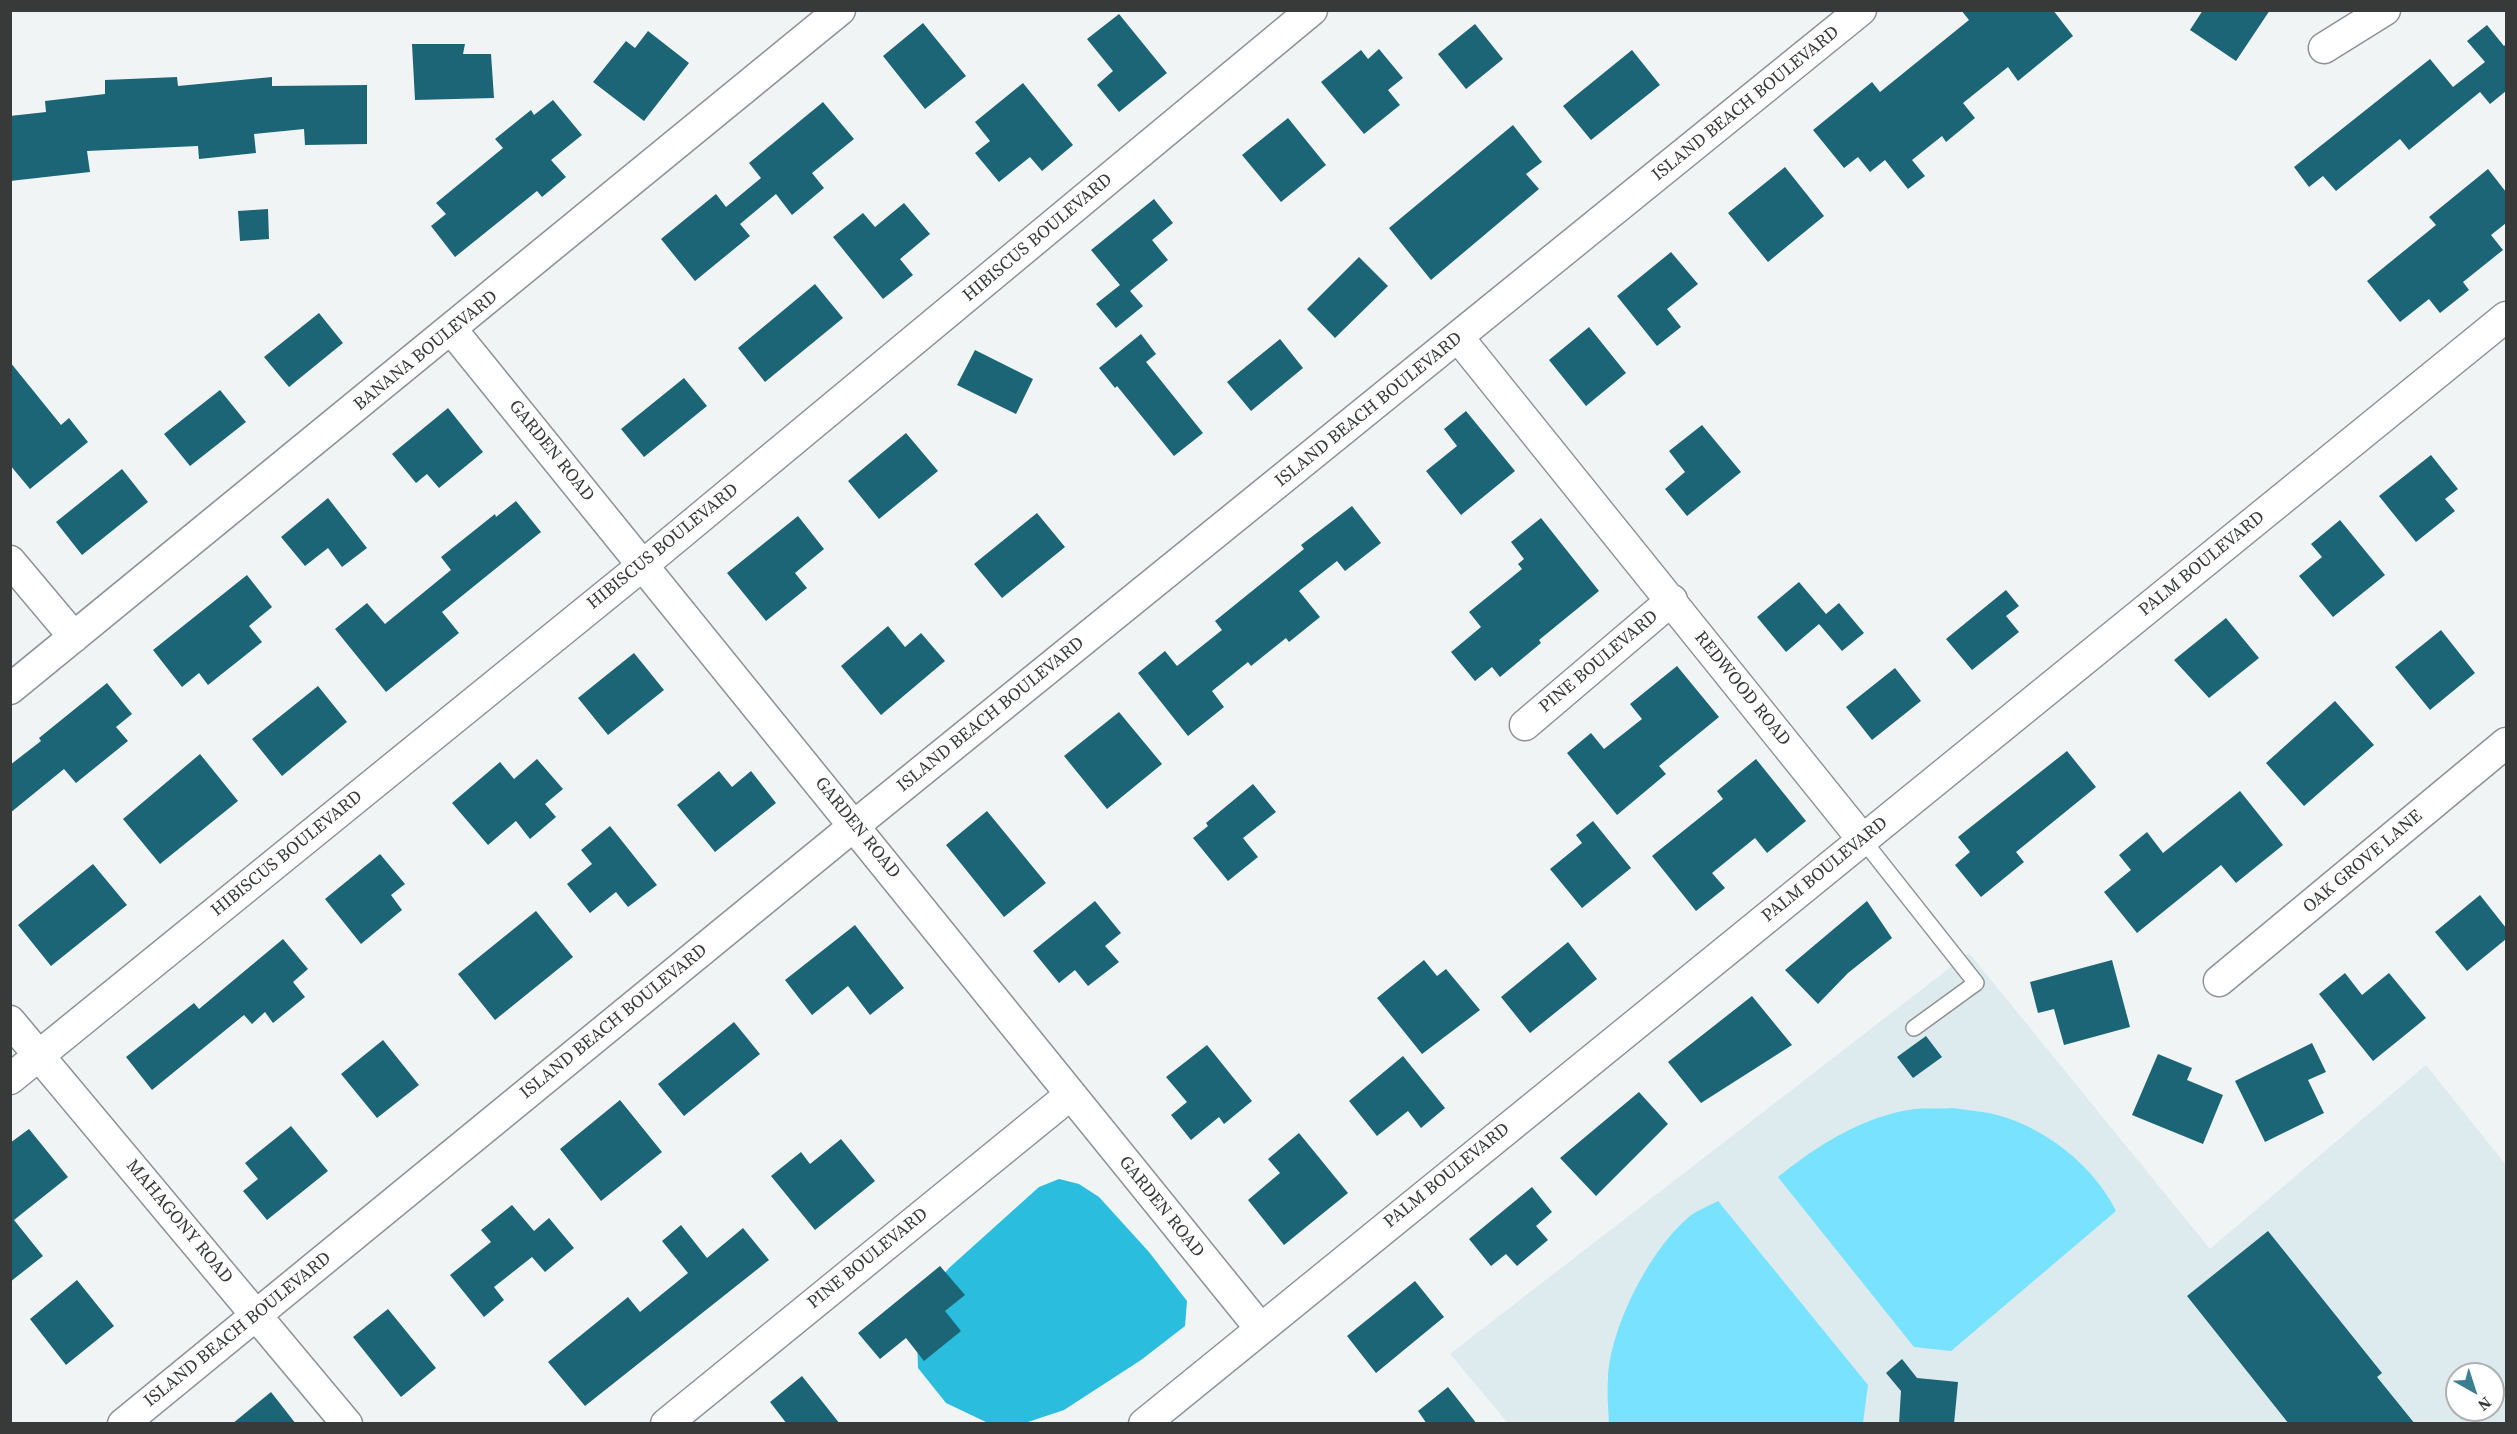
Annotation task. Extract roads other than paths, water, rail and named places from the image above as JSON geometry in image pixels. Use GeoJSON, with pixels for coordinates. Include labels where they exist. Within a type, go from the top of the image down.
{"type":"FeatureCollection","features":[{"type":"Feature","properties":{"kind":"street","name":"BANANA BOULEVARD"},"geometry":{"type":"LineString","coordinates":[[10,689],[452,330],[840,10]]}},
{"type":"Feature","properties":{"kind":"street","name":"HIBISCUS BOULEVARD"},"geometry":{"type":"LineString","coordinates":[[10,1079],[643,565],[1312,10]]}},
{"type":"Feature","properties":{"kind":"street","name":"ISLAND BEACH BOULEVARD"},"geometry":{"type":"LineString","coordinates":[[123,1424],[855,825],[1861,10]]}},
{"type":"Feature","properties":{"kind":"street"},"geometry":{"type":"LineString","coordinates":[[2324,48],[2385,10]]}},
{"type":"Feature","properties":{"kind":"street","name":"PALM BOULEVARD"},"geometry":{"type":"LineString","coordinates":[[1144,1424],[2506,317]]}},
{"type":"Feature","properties":{"kind":"street","name":"GARDEN ROAD"},"geometry":{"type":"LineString","coordinates":[[452,330],[1260,1328]]}},
{"type":"Feature","properties":{"kind":"street","name":"REDWOOD ROAD"},"geometry":{"type":"LineString","coordinates":[[1458,338],[1672,600],[1863,840]]}},
{"type":"Feature","properties":{"kind":"street"},"geometry":{"type":"LineString","coordinates":[[10,561],[74,637]]}},
{"type":"Feature","properties":{"kind":"street","name":"PINE BOULEVARD"},"geometry":{"type":"LineString","coordinates":[[1525,724],[1672,600]]}},
{"type":"Feature","properties":{"kind":"street","name":"OAK GROVE LANE"},"geometry":{"type":"LineString","coordinates":[[2219,981],[2506,743]]}},
{"type":"Feature","properties":{"kind":"street","name":"MAHAGONY ROAD"},"geometry":{"type":"LineString","coordinates":[[10,1022],[347,1424]]}},
{"type":"Feature","properties":{"kind":"street","name":"PINE BOULEVARD"},"geometry":{"type":"LineString","coordinates":[[666,1424],[1070,1095]]}},
{"type":"Feature","properties":{"kind":"lane","name":"REDWOOD ROAD"},"geometry":{"type":"LineString","coordinates":[[1863,840],[1976,982],[1914,1028]]}}]}
